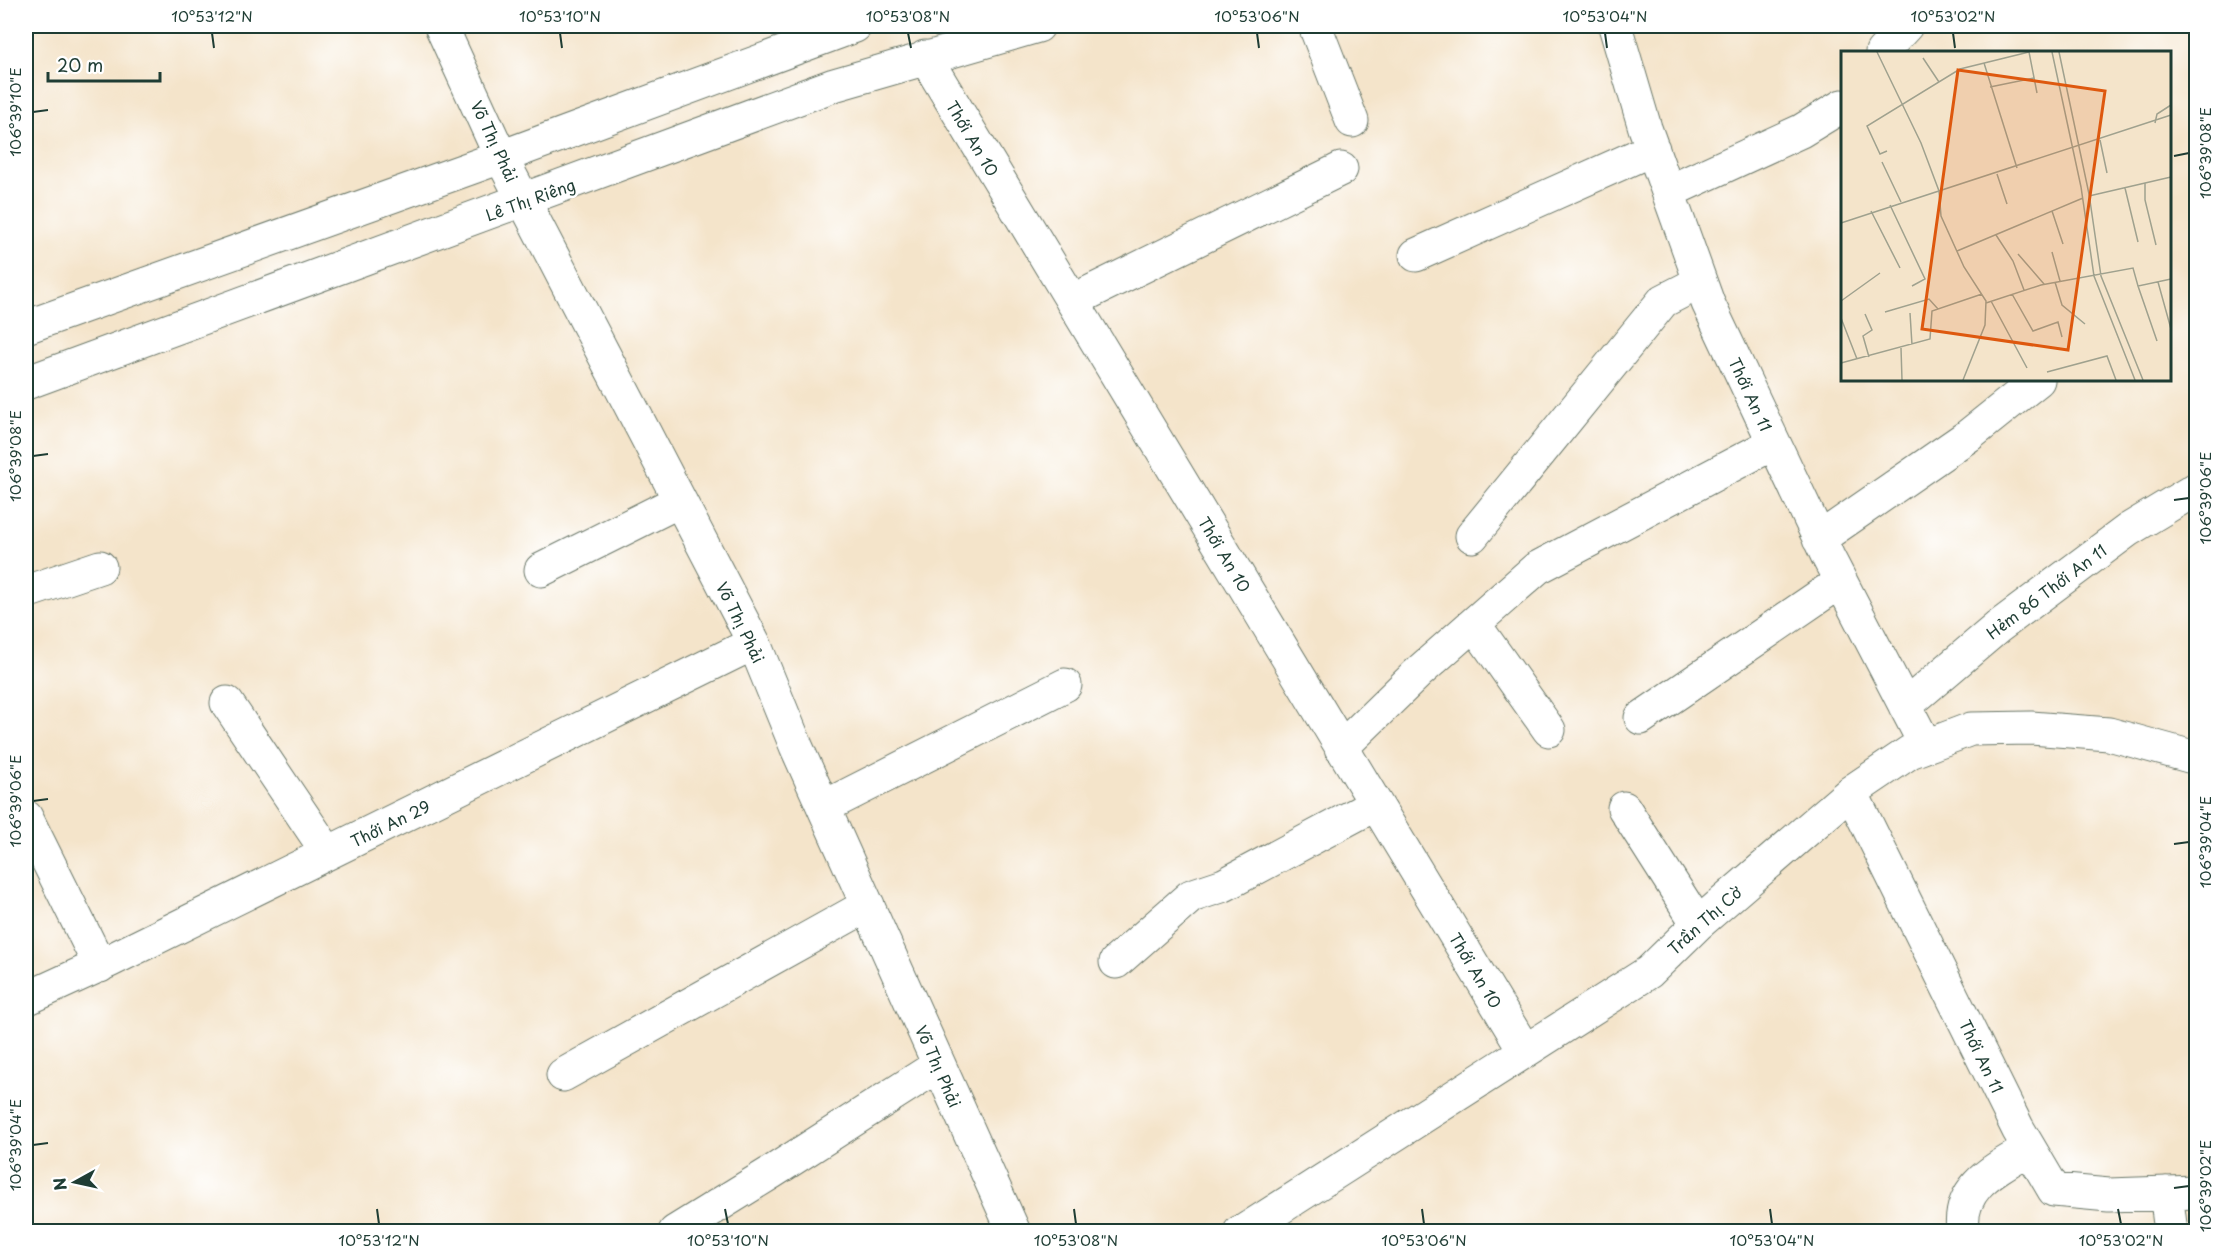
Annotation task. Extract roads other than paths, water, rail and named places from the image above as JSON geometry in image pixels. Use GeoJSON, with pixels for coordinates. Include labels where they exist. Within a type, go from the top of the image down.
{"type":"FeatureCollection","features":[{"type":"Feature","properties":{"kind":"street","name":"Võ Thị Phải"},"geometry":{"type":"LineString","coordinates":[[441,26],[501,157],[754,643],[824,807],[1014,1232]]}},
{"type":"Feature","properties":{"kind":"street"},"geometry":{"type":"LineString","coordinates":[[26,327],[501,157],[855,26]]}},
{"type":"Feature","properties":{"kind":"street","name":"Lê Thị Riêng"},"geometry":{"type":"LineString","coordinates":[[26,383],[834,85],[1038,26]]}},
{"type":"Feature","properties":{"kind":"street"},"geometry":{"type":"LineString","coordinates":[[1315,26],[1352,121]]}},
{"type":"Feature","properties":{"kind":"street","name":"Thới An 11"},"geometry":{"type":"LineString","coordinates":[[1615,26],[1653,149],[1708,303],[1840,582],[1926,746]]}},
{"type":"Feature","properties":{"kind":"street"},"geometry":{"type":"LineString","coordinates":[[1883,51],[1906,26]]}},
{"type":"Feature","properties":{"kind":"street","name":"Thới An 10"},"geometry":{"type":"LineString","coordinates":[[925,57],[1524,1051]]}},
{"type":"Feature","properties":{"kind":"street"},"geometry":{"type":"LineString","coordinates":[[1668,192],[1801,131],[1841,107]]}},
{"type":"Feature","properties":{"kind":"street"},"geometry":{"type":"LineString","coordinates":[[1416,255],[1653,149]]}},
{"type":"Feature","properties":{"kind":"street"},"geometry":{"type":"LineString","coordinates":[[1072,301],[1341,169]]}},
{"type":"Feature","properties":{"kind":"street"},"geometry":{"type":"LineString","coordinates":[[1472,536],[1663,301],[1700,282]]}},
{"type":"Feature","properties":{"kind":"street"},"geometry":{"type":"LineString","coordinates":[[1819,539],[1968,436],[2037,381]]}},
{"type":"Feature","properties":{"kind":"street"},"geometry":{"type":"LineString","coordinates":[[1341,748],[1420,671],[1538,568],[1774,443]]}},
{"type":"Feature","properties":{"kind":"street","name":"Hẻm 86 Thới An 11"},"geometry":{"type":"LineString","coordinates":[[1905,706],[1998,627],[2035,599],[2128,530],[2196,489]]}},
{"type":"Feature","properties":{"kind":"street"},"geometry":{"type":"LineString","coordinates":[[540,570],[679,501]]}},
{"type":"Feature","properties":{"kind":"street"},"geometry":{"type":"LineString","coordinates":[[26,592],[100,567]]}},
{"type":"Feature","properties":{"kind":"street"},"geometry":{"type":"LineString","coordinates":[[1641,718],[1840,582]]}},
{"type":"Feature","properties":{"kind":"street"},"geometry":{"type":"LineString","coordinates":[[1474,624],[1549,730]]}},
{"type":"Feature","properties":{"kind":"street","name":"Thới An 29"},"geometry":{"type":"LineString","coordinates":[[26,999],[100,966],[754,643]]}},
{"type":"Feature","properties":{"kind":"street"},"geometry":{"type":"LineString","coordinates":[[824,807],[1065,684]]}},
{"type":"Feature","properties":{"kind":"street"},"geometry":{"type":"LineString","coordinates":[[227,703],[328,853]]}},
{"type":"Feature","properties":{"kind":"street","name":"Trần Thị Cờ"},"geometry":{"type":"LineString","coordinates":[[1240,1232],[1649,972],[1698,924],[1851,792],[1910,752],[1971,729],[2031,728],[2109,734],[2196,758]]}},
{"type":"Feature","properties":{"kind":"street","name":"Thới An 11"},"geometry":{"type":"LineString","coordinates":[[1851,792],[2018,1129],[2054,1190],[2109,1195],[2181,1193]]}},
{"type":"Feature","properties":{"kind":"street"},"geometry":{"type":"LineString","coordinates":[[1116,962],[1191,896],[1224,885],[1376,804]]}},
{"type":"Feature","properties":{"kind":"street"},"geometry":{"type":"LineString","coordinates":[[1624,808],[1698,924]]}},
{"type":"Feature","properties":{"kind":"street"},"geometry":{"type":"LineString","coordinates":[[26,817],[100,966]]}},
{"type":"Feature","properties":{"kind":"street"},"geometry":{"type":"LineString","coordinates":[[563,1075],[868,905]]}},
{"type":"Feature","properties":{"kind":"street"},"geometry":{"type":"LineString","coordinates":[[675,1232],[939,1065]]}},
{"type":"Feature","properties":{"kind":"street"},"geometry":{"type":"LineString","coordinates":[[1963,1232],[1962,1213],[1966,1198],[1977,1183],[2029,1149]]}},
{"type":"Feature","properties":{"kind":"street"},"geometry":{"type":"LineString","coordinates":[[2170,1232],[2181,1193]]}}]}
